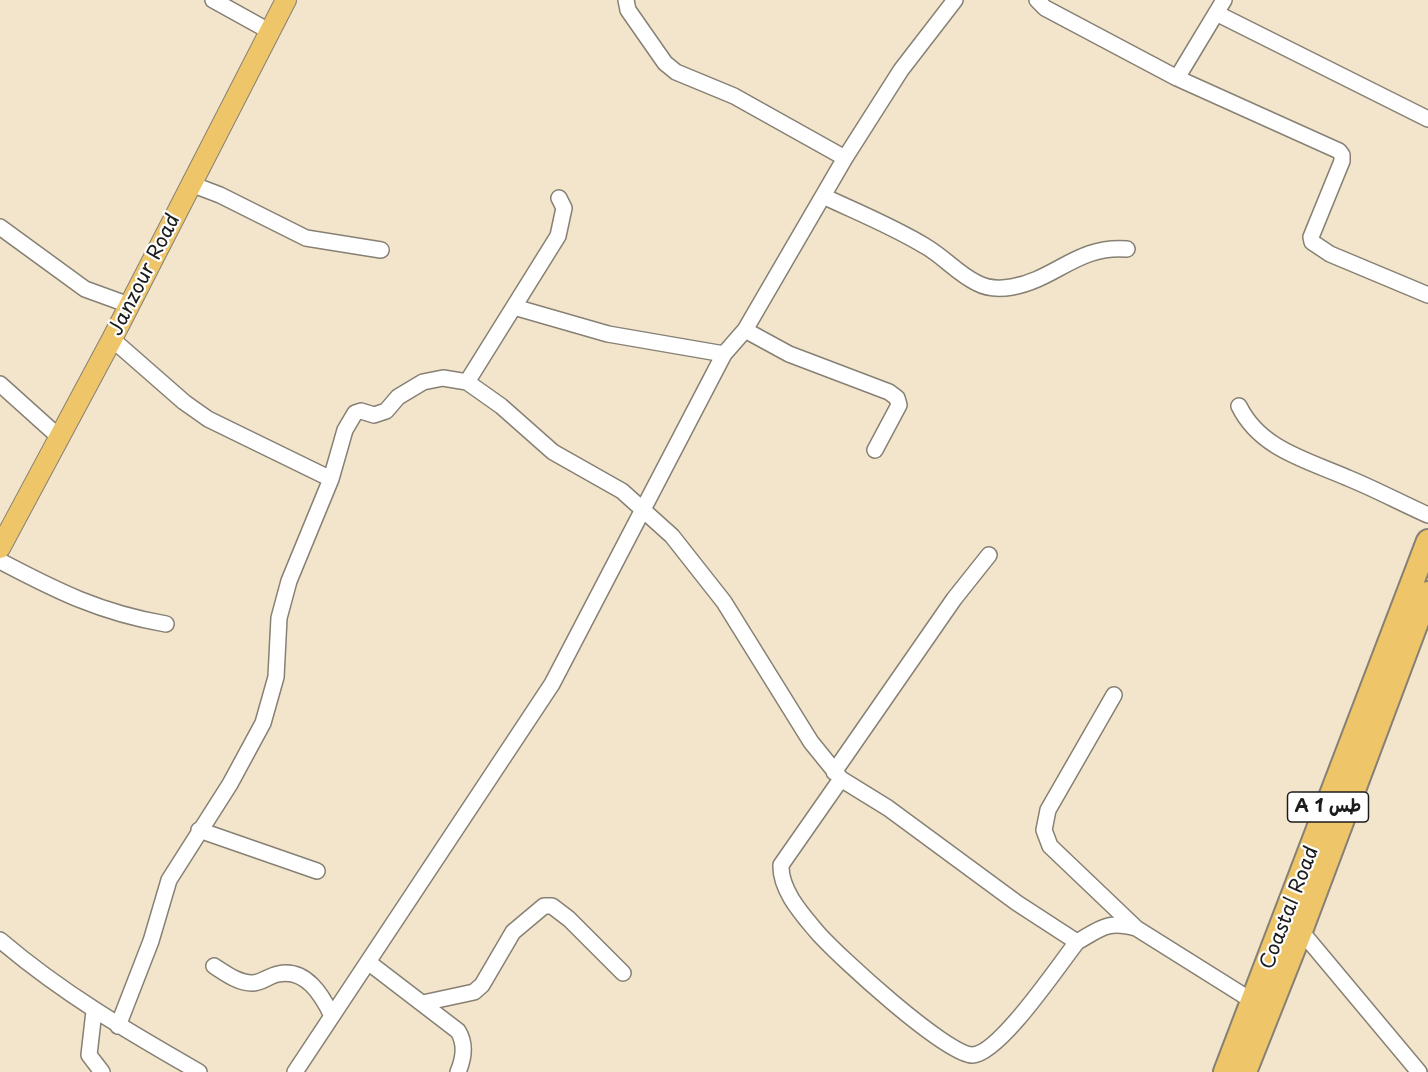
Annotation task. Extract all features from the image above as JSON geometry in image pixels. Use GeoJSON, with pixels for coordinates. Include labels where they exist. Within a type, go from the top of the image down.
{"type":"FeatureCollection","features":[{"type":"Feature","properties":{"kind":"highway","name":"Coastal Road"},"geometry":{"type":"LineString","coordinates":[[1225,1072],[1254,1002],[1428,541]]}},
{"type":"Feature","properties":{"kind":"highway","name":"Coastal Road"},"geometry":{"type":"LineString","coordinates":[[1245,1072],[1302,931],[1428,592]]}},
{"type":"Feature","properties":{"kind":"main road","name":"Janzour Road"},"geometry":{"type":"LineString","coordinates":[[0,548],[112,339],[286,0]]}},
{"type":"Feature","properties":{"kind":"street"},"geometry":{"type":"LineString","coordinates":[[213,0],[269,31]]}},
{"type":"Feature","properties":{"kind":"street"},"geometry":{"type":"LineString","coordinates":[[626,0],[628,10],[646,36],[665,63],[676,72],[734,96],[845,158]]}},
{"type":"Feature","properties":{"kind":"street"},"geometry":{"type":"LineString","coordinates":[[295,1072],[552,684],[645,510],[724,354],[745,330],[845,158],[901,70],[955,0]]}},
{"type":"Feature","properties":{"kind":"street"},"geometry":{"type":"LineString","coordinates":[[1037,0],[1045,8],[1177,78],[1339,151],[1342,155],[1341,161],[1311,237],[1312,242],[1330,254],[1428,295]]}},
{"type":"Feature","properties":{"kind":"street"},"geometry":{"type":"LineString","coordinates":[[1177,78],[1218,14],[1224,0]]}},
{"type":"Feature","properties":{"kind":"street"},"geometry":{"type":"LineString","coordinates":[[1218,14],[1428,119]]}},
{"type":"Feature","properties":{"kind":"street"},"geometry":{"type":"LineString","coordinates":[[191,184],[220,195],[306,238],[381,250]]}},
{"type":"Feature","properties":{"kind":"street"},"geometry":{"type":"LineString","coordinates":[[823,196],[915,240],[946,259],[976,283],[997,289],[1015,287],[1088,252],[1110,248],[1127,249]]}},
{"type":"Feature","properties":{"kind":"street"},"geometry":{"type":"LineString","coordinates":[[467,382],[558,236],[564,208],[559,198]]}},
{"type":"Feature","properties":{"kind":"street"},"geometry":{"type":"LineString","coordinates":[[0,226],[85,289],[129,305]]}},
{"type":"Feature","properties":{"kind":"street"},"geometry":{"type":"LineString","coordinates":[[514,307],[608,334],[724,354]]}},
{"type":"Feature","properties":{"kind":"street"},"geometry":{"type":"LineString","coordinates":[[745,330],[789,354],[890,392],[897,398],[899,405],[875,450]]}},
{"type":"Feature","properties":{"kind":"street"},"geometry":{"type":"LineString","coordinates":[[112,339],[184,402],[208,418],[331,479]]}},
{"type":"Feature","properties":{"kind":"street"},"geometry":{"type":"LineString","coordinates":[[118,1026],[151,941],[169,880],[199,830],[231,784],[263,723],[276,677],[279,618],[289,581],[331,479],[345,430],[355,413],[361,411],[374,415],[386,411],[398,397],[423,382],[443,378],[467,382],[501,406],[553,452],[622,491],[645,510],[672,537],[724,602],[811,742],[837,776],[888,808],[1017,903],[1077,942]]}},
{"type":"Feature","properties":{"kind":"street"},"geometry":{"type":"LineString","coordinates":[[0,384],[59,438]]}},
{"type":"Feature","properties":{"kind":"street"},"geometry":{"type":"LineString","coordinates":[[1239,406],[1246,420],[1284,452],[1428,515]]}},
{"type":"Feature","properties":{"kind":"street"},"geometry":{"type":"LineString","coordinates":[[989,555],[954,599],[884,703],[781,865],[781,876],[806,918],[824,940],[944,1043],[961,1053],[974,1055],[987,1051],[1010,1029],[1077,942],[1108,924],[1119,923],[1136,928]]}},
{"type":"Feature","properties":{"kind":"street"},"geometry":{"type":"LineString","coordinates":[[0,561],[88,604],[114,614],[166,624]]}},
{"type":"Feature","properties":{"kind":"street"},"geometry":{"type":"LineString","coordinates":[[1114,695],[1048,810],[1044,830],[1047,839],[1058,855],[1111,901],[1136,928],[1254,1002]]}},
{"type":"Feature","properties":{"kind":"street"},"geometry":{"type":"LineString","coordinates":[[199,830],[317,871]]}},
{"type":"Feature","properties":{"kind":"street"},"geometry":{"type":"LineString","coordinates":[[423,1003],[474,992],[482,985],[513,932],[544,906],[552,906],[569,919],[623,973]]}},
{"type":"Feature","properties":{"kind":"street"},"geometry":{"type":"LineString","coordinates":[[1302,931],[1419,1072]]}},
{"type":"Feature","properties":{"kind":"street"},"geometry":{"type":"LineString","coordinates":[[0,940],[31,967],[93,1011],[199,1072]]}},
{"type":"Feature","properties":{"kind":"street"},"geometry":{"type":"LineString","coordinates":[[368,962],[450,1023],[464,1040],[464,1052],[458,1072]]}},
{"type":"Feature","properties":{"kind":"street"},"geometry":{"type":"LineString","coordinates":[[214,966],[242,982],[252,983],[278,974],[297,974],[313,985],[332,1016]]}},
{"type":"Feature","properties":{"kind":"street"},"geometry":{"type":"LineString","coordinates":[[93,1011],[89,1055],[102,1072]]}}]}
